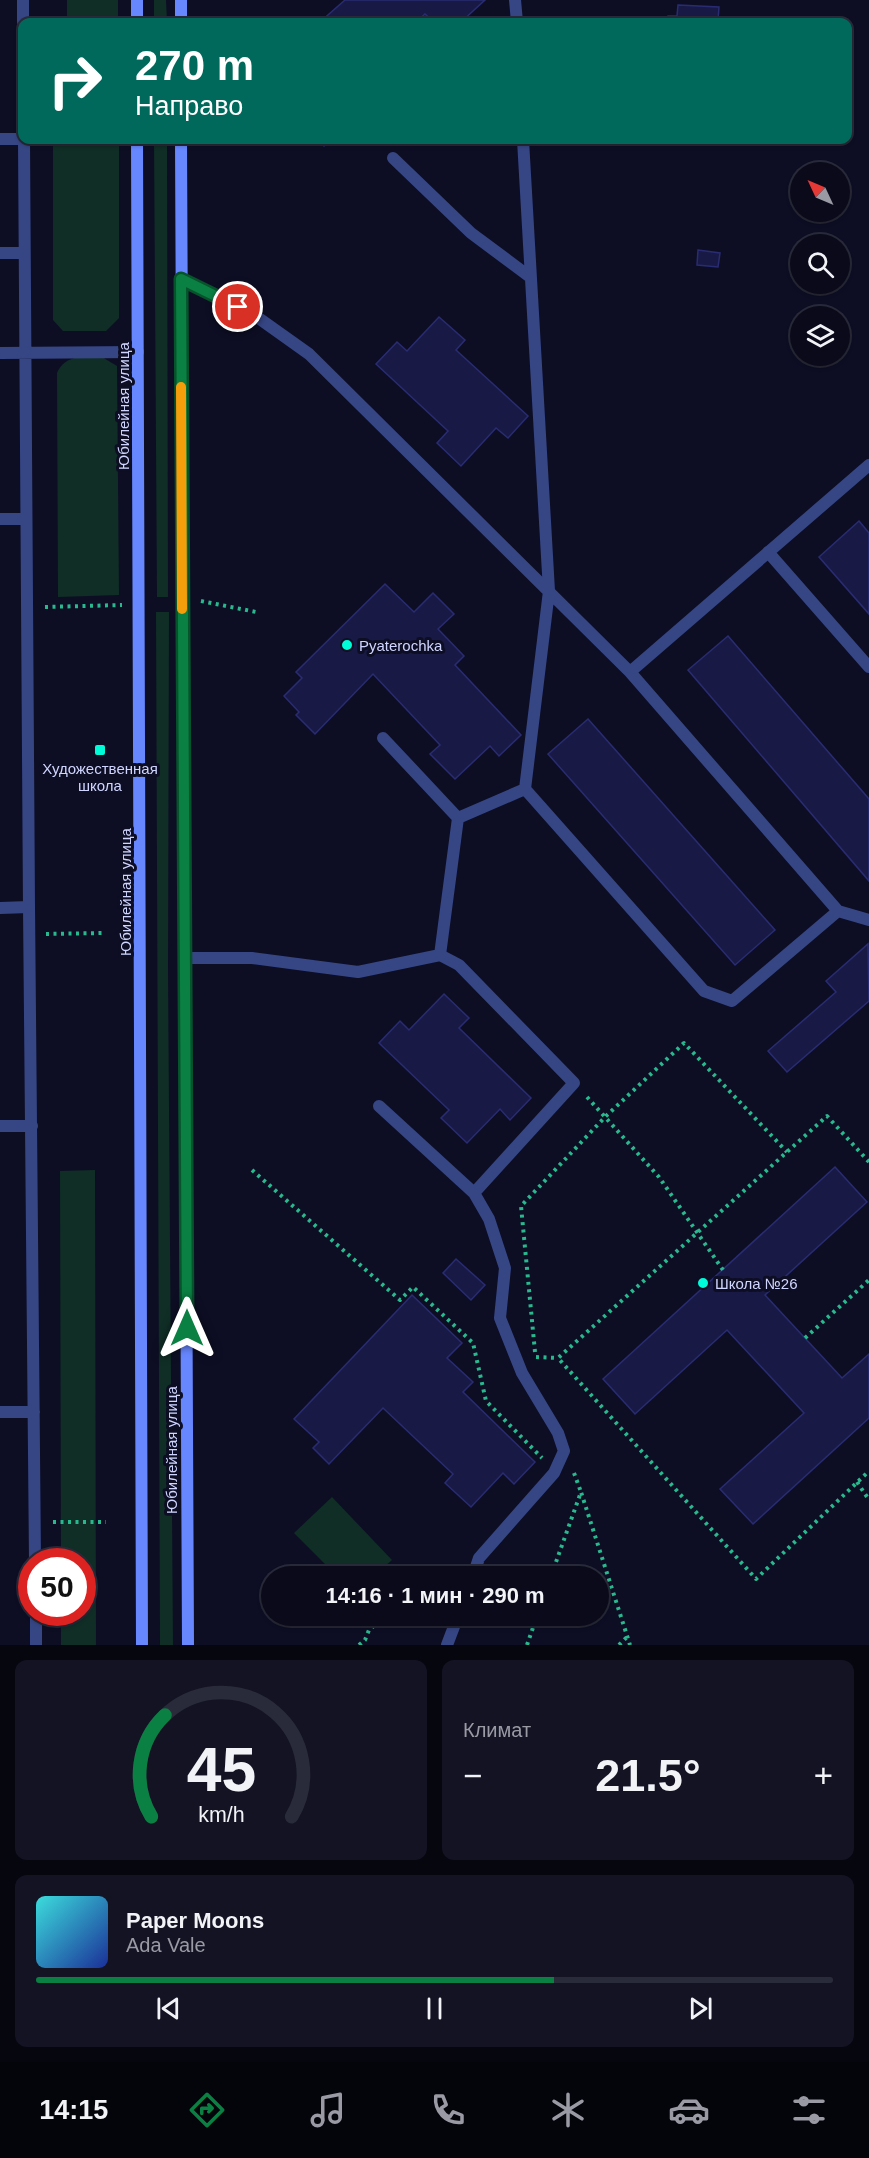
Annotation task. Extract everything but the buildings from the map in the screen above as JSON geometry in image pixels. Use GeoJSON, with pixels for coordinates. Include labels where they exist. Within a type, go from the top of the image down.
{"type":"FeatureCollection","features":[{"type":"Feature","properties":{"kind":"main road"},"geometry":{"type":"LineString","coordinates":[[137,0],[137,18]]}},
{"type":"Feature","properties":{"kind":"main road"},"geometry":{"type":"LineString","coordinates":[[181,0],[181,18]]}},
{"type":"Feature","properties":{"kind":"main road","name":"Юбилейная улица"},"geometry":{"type":"LineString","coordinates":[[137,144],[142,1645]]}},
{"type":"Feature","properties":{"kind":"main road","name":"Юбилейная улица"},"geometry":{"type":"LineString","coordinates":[[181,144],[188,1645]]}},
{"type":"Feature","properties":{"kind":"lane"},"geometry":{"type":"LineString","coordinates":[[23,0],[23,18]]}},
{"type":"Feature","properties":{"kind":"lane"},"geometry":{"type":"LineString","coordinates":[[515,0],[517,18]]}},
{"type":"Feature","properties":{"kind":"lane"},"geometry":{"type":"LineString","coordinates":[[0,139],[18,139]]}},
{"type":"Feature","properties":{"kind":"lane"},"geometry":{"type":"LineString","coordinates":[[23,144],[35,1548]]}},
{"type":"Feature","properties":{"kind":"lane"},"geometry":{"type":"LineString","coordinates":[[523,144],[549,591],[525,789],[704,991],[732,1001],[838,910]]}},
{"type":"Feature","properties":{"kind":"lane"},"geometry":{"type":"LineString","coordinates":[[393,158],[471,233],[530,277]]}},
{"type":"Feature","properties":{"kind":"lane"},"geometry":{"type":"LineString","coordinates":[[0,253],[24,254]]}},
{"type":"Feature","properties":{"kind":"lane"},"geometry":{"type":"LineString","coordinates":[[181,279],[257,316],[309,354],[630,672],[838,910],[869,920]]}},
{"type":"Feature","properties":{"kind":"lane"},"geometry":{"type":"LineString","coordinates":[[0,353],[138,352]]}},
{"type":"Feature","properties":{"kind":"lane"},"geometry":{"type":"LineString","coordinates":[[630,672],[869,465]]}},
{"type":"Feature","properties":{"kind":"lane"},"geometry":{"type":"LineString","coordinates":[[0,519],[26,519]]}},
{"type":"Feature","properties":{"kind":"lane"},"geometry":{"type":"LineString","coordinates":[[768,552],[869,667]]}},
{"type":"Feature","properties":{"kind":"lane"},"geometry":{"type":"LineString","coordinates":[[383,738],[458,818]]}},
{"type":"Feature","properties":{"kind":"lane"},"geometry":{"type":"LineString","coordinates":[[458,818],[525,789]]}},
{"type":"Feature","properties":{"kind":"lane"},"geometry":{"type":"LineString","coordinates":[[440,956],[458,818]]}},
{"type":"Feature","properties":{"kind":"lane"},"geometry":{"type":"LineString","coordinates":[[0,908],[29,908]]}},
{"type":"Feature","properties":{"kind":"lane"},"geometry":{"type":"LineString","coordinates":[[186,958],[252,958],[358,972],[440,956],[459,965],[574,1083],[474,1193]]}},
{"type":"Feature","properties":{"kind":"lane"},"geometry":{"type":"LineString","coordinates":[[380,1106],[474,1193],[489,1219],[506,1268],[500,1318],[522,1373],[558,1433],[564,1451],[554,1473],[479,1558],[476,1566]]}},
{"type":"Feature","properties":{"kind":"lane"},"geometry":{"type":"LineString","coordinates":[[0,1126],[32,1126]]}},
{"type":"Feature","properties":{"kind":"lane"},"geometry":{"type":"LineString","coordinates":[[0,1412],[34,1412]]}},
{"type":"Feature","properties":{"kind":"lane"},"geometry":{"type":"LineString","coordinates":[[36,1626],[36,1645]]}},
{"type":"Feature","properties":{"kind":"lane"},"geometry":{"type":"LineString","coordinates":[[447,1645],[454,1626]]}},
{"type":"Feature","properties":{"kind":"path"},"geometry":{"type":"LineString","coordinates":[[29,934],[103,933]]}},
{"type":"Feature","properties":{"kind":"path"},"geometry":{"type":"LineString","coordinates":[[536,1365],[522,1206],[605,1117],[684,1043],[787,1152]]}},
{"type":"Feature","properties":{"kind":"path"},"geometry":{"type":"LineString","coordinates":[[574,1083],[659,1178],[723,1270]]}},
{"type":"Feature","properties":{"kind":"path"},"geometry":{"type":"LineString","coordinates":[[536,1358],[558,1358],[827,1116],[869,1162]]}},
{"type":"Feature","properties":{"kind":"path"},"geometry":{"type":"LineString","coordinates":[[252,1170],[400,1300],[413,1287],[473,1343],[486,1401],[540,1454],[544,1462]]}},
{"type":"Feature","properties":{"kind":"path"},"geometry":{"type":"LineString","coordinates":[[805,1338],[869,1280]]}},
{"type":"Feature","properties":{"kind":"path"},"geometry":{"type":"LineString","coordinates":[[558,1358],[756,1579],[869,1471]]}},
{"type":"Feature","properties":{"kind":"path"},"geometry":{"type":"LineString","coordinates":[[571,1462],[630,1645]]}},
{"type":"Feature","properties":{"kind":"path"},"geometry":{"type":"LineString","coordinates":[[857,1482],[869,1500]]}},
{"type":"Feature","properties":{"kind":"path"},"geometry":{"type":"LineString","coordinates":[[555,1566],[581,1492]]}},
{"type":"Feature","properties":{"kind":"path"},"geometry":{"type":"LineString","coordinates":[[35,1522],[106,1522]]}},
{"type":"Feature","properties":{"kind":"path"},"geometry":{"type":"LineString","coordinates":[[359,1645],[374,1626]]}},
{"type":"Feature","properties":{"kind":"path"},"geometry":{"type":"LineString","coordinates":[[527,1645],[534,1626]]}},
{"type":"Feature","properties":{"kind":"path"},"geometry":{"type":"LineString","coordinates":[[619,1645],[627,1637]]}},
{"type":"Feature","properties":{"kind":"green space"},"geometry":{"type":"Polygon","coordinates":[[[67,0],[118,0],[118,18],[67,18],[67,0]]]}},
{"type":"Feature","properties":{"kind":"green space"},"geometry":{"type":"Polygon","coordinates":[[[154,0],[166,0],[167,18],[154,18],[154,0]]]}},
{"type":"Feature","properties":{"kind":"green space"},"geometry":{"type":"Polygon","coordinates":[[[53,144],[119,144],[119,318],[106,331],[63,331],[53,320],[53,144]]]}},
{"type":"Feature","properties":{"kind":"green space"},"geometry":{"type":"Polygon","coordinates":[[[154,144],[167,144],[168,597],[157,597],[154,144]]]}},
{"type":"Feature","properties":{"kind":"green space"},"geometry":{"type":"Polygon","coordinates":[[[82,357],[102,357],[117,366],[119,595],[58,597],[57,373],[65,362],[70,360],[82,357]]]}},
{"type":"Feature","properties":{"kind":"green space"},"geometry":{"type":"Polygon","coordinates":[[[156,612],[169,612],[168,972],[173,1645],[160,1645],[156,612]]]}},
{"type":"Feature","properties":{"kind":"green space"},"geometry":{"type":"Polygon","coordinates":[[[95,1170],[96,1548],[61,1548],[60,1171],[95,1170]]]}},
{"type":"Feature","properties":{"kind":"green space"},"geometry":{"type":"Polygon","coordinates":[[[332,1497],[392,1560],[385,1566],[327,1566],[294,1533],[332,1497]]]}},
{"type":"Feature","properties":{"kind":"green space"},"geometry":{"type":"Polygon","coordinates":[[[61,1626],[96,1626],[96,1645],[61,1645],[61,1626]]]}},
{"type":"Feature","properties":{"kind":"slow traffic"},"geometry":{"type":"LineString","coordinates":[[181,387],[182,609]]}},
{"type":"Feature","properties":{"kind":"place","name":"Pyaterochka"},"geometry":{"type":"Point","coordinates":[347,645]}},
{"type":"Feature","properties":{"kind":"place","name":"Художественная школа"},"geometry":{"type":"Point","coordinates":[100,750]}},
{"type":"Feature","properties":{"kind":"place","name":"Школа №26"},"geometry":{"type":"Point","coordinates":[703,1283]}},
{"type":"Feature","properties":{"kind":"route"},"geometry":{"type":"LineString","coordinates":[[187,1328],[181,279],[238,307]]}}]}
